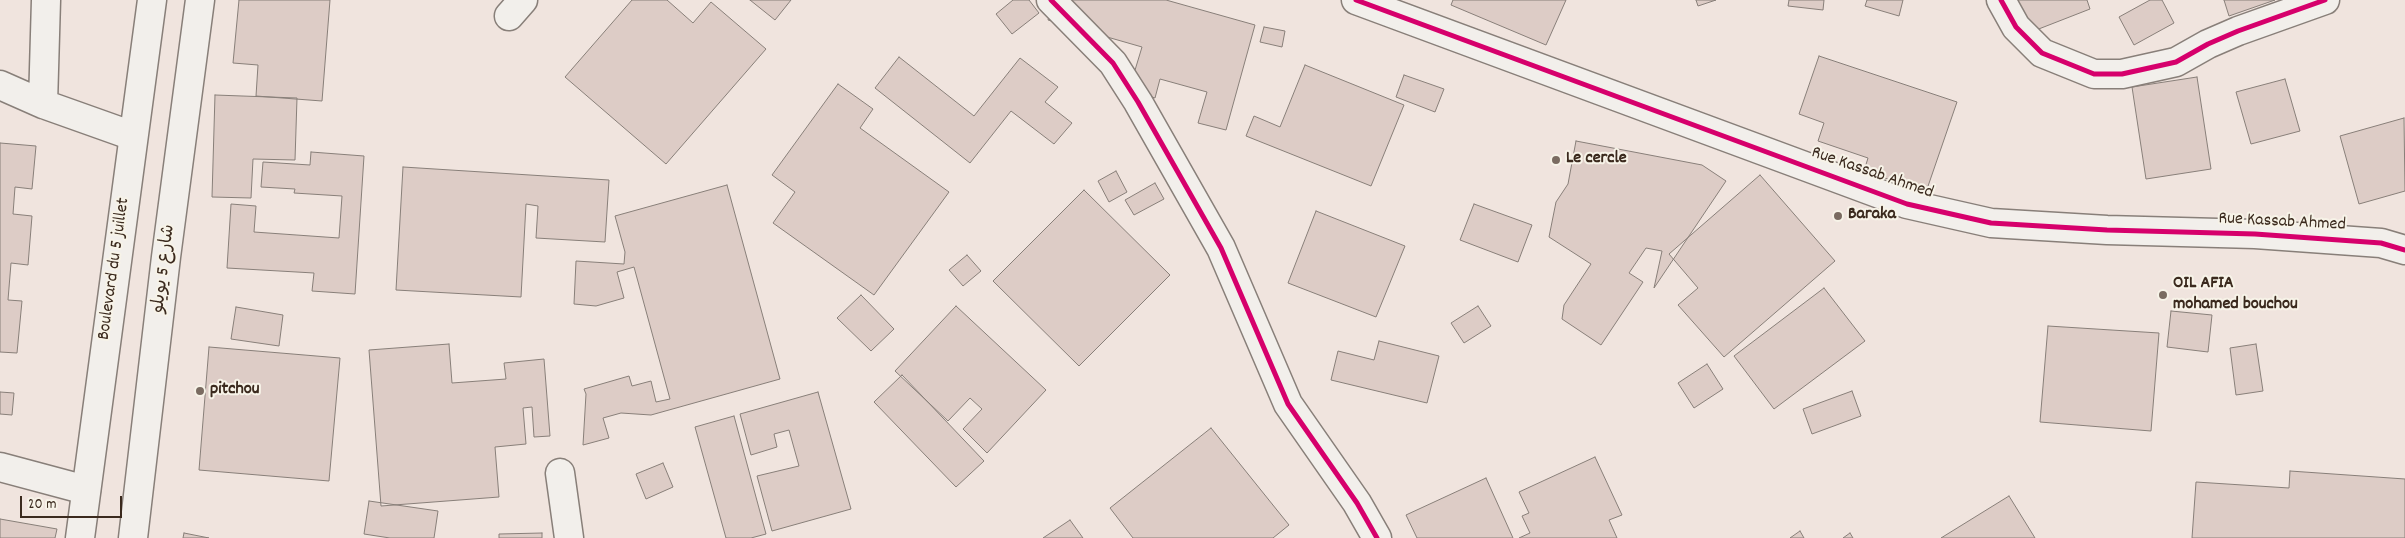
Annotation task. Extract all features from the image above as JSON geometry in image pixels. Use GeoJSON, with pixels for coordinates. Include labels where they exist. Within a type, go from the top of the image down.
{"type":"FeatureCollection","features":[{"type":"Feature","properties":{"kind":"street"},"geometry":{"type":"LineString","coordinates":[[42,104],[46,0]]}},
{"type":"Feature","properties":{"kind":"street","name":"Boulevard du 5 juillet"},"geometry":{"type":"LineString","coordinates":[[80,538],[152,0]]}},
{"type":"Feature","properties":{"kind":"street","name":"شارع 5 يويلو"},"geometry":{"type":"LineString","coordinates":[[133,538],[166,257],[200,0]]}},
{"type":"Feature","properties":{"kind":"street"},"geometry":{"type":"LineString","coordinates":[[1052,0],[1113,62],[1138,102],[1221,248],[1288,404],[1356,503],[1377,538]]}},
{"type":"Feature","properties":{"kind":"street","name":"Rue Kassab Ahmed"},"geometry":{"type":"LineString","coordinates":[[1356,0],[1916,206],[1991,223],[2107,230],[2255,234],[2381,243],[2405,250]]}},
{"type":"Feature","properties":{"kind":"street"},"geometry":{"type":"LineString","coordinates":[[2001,0],[2016,27],[2042,52],[2094,74],[2122,74],[2176,62],[2238,31],[2319,1]]}},
{"type":"Feature","properties":{"kind":"street"},"geometry":{"type":"LineString","coordinates":[[0,85],[42,104],[133,136]]}},
{"type":"Feature","properties":{"kind":"street"},"geometry":{"type":"LineString","coordinates":[[0,467],[86,490]]}},
{"type":"Feature","properties":{"kind":"street"},"geometry":{"type":"LineString","coordinates":[[560,473],[569,538]]}},
{"type":"Feature","properties":{"kind":"building"},"geometry":{"type":"Polygon","coordinates":[[[239,0],[330,0],[322,101],[256,96],[258,65],[233,63],[239,0]]]}},
{"type":"Feature","properties":{"kind":"building"},"geometry":{"type":"Polygon","coordinates":[[[632,0],[667,0],[693,23],[711,2],[766,49],[666,164],[565,77],[632,0]]]}},
{"type":"Feature","properties":{"kind":"building"},"geometry":{"type":"Polygon","coordinates":[[[750,0],[791,0],[775,20],[750,0]]]}},
{"type":"Feature","properties":{"kind":"building"},"geometry":{"type":"Polygon","coordinates":[[[1013,0],[1029,0],[1039,13],[1012,34],[996,14],[1013,0]]]}},
{"type":"Feature","properties":{"kind":"building"},"geometry":{"type":"Polygon","coordinates":[[[1053,0],[1166,0],[1255,25],[1226,130],[1198,123],[1207,92],[1160,79],[1155,98],[1129,90],[1142,47],[1048,20],[1053,0]]]}},
{"type":"Feature","properties":{"kind":"building"},"geometry":{"type":"Polygon","coordinates":[[[1453,0],[1566,0],[1546,45],[1451,5],[1453,0]]]}},
{"type":"Feature","properties":{"kind":"building"},"geometry":{"type":"Polygon","coordinates":[[[1696,0],[1716,0],[1698,6],[1696,0]]]}},
{"type":"Feature","properties":{"kind":"building"},"geometry":{"type":"Polygon","coordinates":[[[1789,0],[1824,0],[1823,10],[1788,6],[1789,0]]]}},
{"type":"Feature","properties":{"kind":"building"},"geometry":{"type":"Polygon","coordinates":[[[1867,0],[1903,0],[1899,16],[1865,6],[1867,0]]]}},
{"type":"Feature","properties":{"kind":"building"},"geometry":{"type":"Polygon","coordinates":[[[2018,0],[2087,0],[2090,9],[2031,32],[2018,0]]]}},
{"type":"Feature","properties":{"kind":"building"},"geometry":{"type":"Polygon","coordinates":[[[2150,0],[2162,0],[2174,23],[2134,45],[2119,17],[2150,0]]]}},
{"type":"Feature","properties":{"kind":"building"},"geometry":{"type":"Polygon","coordinates":[[[2224,0],[2275,0],[2229,16],[2224,0]]]}},
{"type":"Feature","properties":{"kind":"building"},"geometry":{"type":"Polygon","coordinates":[[[1264,27],[1285,31],[1282,47],[1260,42],[1264,27]]]}},
{"type":"Feature","properties":{"kind":"building"},"geometry":{"type":"Polygon","coordinates":[[[1819,56],[1957,102],[1926,192],[1864,171],[1868,158],[1818,141],[1824,123],[1799,114],[1819,56]]]}},
{"type":"Feature","properties":{"kind":"building"},"geometry":{"type":"Polygon","coordinates":[[[899,57],[974,116],[1020,58],[1058,87],[1045,102],[1072,123],[1054,144],[1011,111],[970,163],[875,88],[899,57]]]}},
{"type":"Feature","properties":{"kind":"building"},"geometry":{"type":"Polygon","coordinates":[[[1305,65],[1404,105],[1371,186],[1246,136],[1254,116],[1280,127],[1305,65]]]}},
{"type":"Feature","properties":{"kind":"building"},"geometry":{"type":"Polygon","coordinates":[[[1404,75],[1444,89],[1435,112],[1396,97],[1404,75]]]}},
{"type":"Feature","properties":{"kind":"building"},"geometry":{"type":"Polygon","coordinates":[[[2197,77],[2211,169],[2146,179],[2132,87],[2197,77]]]}},
{"type":"Feature","properties":{"kind":"building"},"geometry":{"type":"Polygon","coordinates":[[[2285,79],[2300,131],[2251,144],[2236,92],[2285,79]]]}},
{"type":"Feature","properties":{"kind":"building"},"geometry":{"type":"Polygon","coordinates":[[[838,84],[873,109],[860,128],[949,192],[874,295],[773,223],[795,192],[772,175],[838,84]]]}},
{"type":"Feature","properties":{"kind":"building"},"geometry":{"type":"Polygon","coordinates":[[[215,95],[297,98],[295,160],[253,159],[251,198],[212,197],[215,95]]]}},
{"type":"Feature","properties":{"kind":"building"},"geometry":{"type":"Polygon","coordinates":[[[2404,118],[2405,191],[2359,204],[2340,136],[2404,118]]]}},
{"type":"Feature","properties":{"kind":"building"},"geometry":{"type":"Polygon","coordinates":[[[1576,141],[1702,165],[1726,181],[1654,288],[1662,251],[1646,248],[1629,273],[1643,282],[1601,345],[1562,319],[1564,305],[1591,264],[1549,237],[1556,202],[1568,184],[1576,141]]]}},
{"type":"Feature","properties":{"kind":"building"},"geometry":{"type":"Polygon","coordinates":[[[0,143],[36,146],[32,189],[15,187],[13,214],[32,216],[28,265],[11,263],[8,300],[22,301],[17,353],[0,352],[0,143]]]}},
{"type":"Feature","properties":{"kind":"building"},"geometry":{"type":"Polygon","coordinates":[[[311,152],[364,156],[355,294],[312,291],[314,273],[227,268],[231,204],[256,206],[254,232],[339,238],[342,196],[294,193],[295,189],[261,187],[263,162],[310,165],[311,152]]]}},
{"type":"Feature","properties":{"kind":"building"},"geometry":{"type":"Polygon","coordinates":[[[403,167],[609,180],[605,242],[536,238],[538,206],[526,204],[521,297],[396,290],[403,167]]]}},
{"type":"Feature","properties":{"kind":"building"},"geometry":{"type":"Polygon","coordinates":[[[1116,171],[1127,192],[1109,202],[1098,181],[1116,171]]]}},
{"type":"Feature","properties":{"kind":"building"},"geometry":{"type":"Polygon","coordinates":[[[1760,175],[1835,261],[1724,357],[1678,305],[1698,288],[1669,254],[1760,175]]]}},
{"type":"Feature","properties":{"kind":"building"},"geometry":{"type":"Polygon","coordinates":[[[1155,183],[1164,199],[1134,215],[1125,200],[1155,183]]]}},
{"type":"Feature","properties":{"kind":"building"},"geometry":{"type":"Polygon","coordinates":[[[727,185],[780,379],[651,415],[621,413],[603,418],[609,438],[583,445],[586,394],[584,389],[629,376],[632,386],[651,381],[656,402],[670,399],[634,267],[617,272],[624,298],[596,306],[574,304],[576,261],[624,264],[625,252],[615,216],[727,185]]]}},
{"type":"Feature","properties":{"kind":"building"},"geometry":{"type":"Polygon","coordinates":[[[1084,190],[1170,275],[1079,366],[993,281],[1084,190]]]}},
{"type":"Feature","properties":{"kind":"building"},"geometry":{"type":"Polygon","coordinates":[[[1474,204],[1532,225],[1518,262],[1460,240],[1474,204]]]}},
{"type":"Feature","properties":{"kind":"building"},"geometry":{"type":"Polygon","coordinates":[[[1316,211],[1405,246],[1376,317],[1288,283],[1316,211]]]}},
{"type":"Feature","properties":{"kind":"building"},"geometry":{"type":"Polygon","coordinates":[[[967,255],[981,271],[963,286],[949,270],[967,255]]]}},
{"type":"Feature","properties":{"kind":"building"},"geometry":{"type":"Polygon","coordinates":[[[1824,288],[1865,341],[1774,409],[1734,356],[1824,288]]]}},
{"type":"Feature","properties":{"kind":"building"},"geometry":{"type":"Polygon","coordinates":[[[861,295],[894,329],[871,351],[837,318],[861,295]]]}},
{"type":"Feature","properties":{"kind":"building"},"geometry":{"type":"Polygon","coordinates":[[[956,306],[1046,390],[987,453],[963,429],[982,409],[970,398],[948,421],[895,371],[956,306]]]}},
{"type":"Feature","properties":{"kind":"building"},"geometry":{"type":"Polygon","coordinates":[[[1478,306],[1491,326],[1464,343],[1451,323],[1478,306]]]}},
{"type":"Feature","properties":{"kind":"building"},"geometry":{"type":"Polygon","coordinates":[[[236,307],[283,315],[279,346],[231,339],[236,307]]]}},
{"type":"Feature","properties":{"kind":"building"},"geometry":{"type":"Polygon","coordinates":[[[2171,311],[2212,315],[2208,352],[2167,347],[2171,311]]]}},
{"type":"Feature","properties":{"kind":"building"},"geometry":{"type":"Polygon","coordinates":[[[2048,326],[2159,333],[2151,431],[2040,422],[2048,326]]]}},
{"type":"Feature","properties":{"kind":"building"},"geometry":{"type":"Polygon","coordinates":[[[1379,341],[1439,356],[1427,403],[1331,380],[1338,351],[1374,360],[1379,341]]]}},
{"type":"Feature","properties":{"kind":"building"},"geometry":{"type":"Polygon","coordinates":[[[449,344],[452,383],[506,379],[504,363],[544,359],[550,436],[534,437],[532,407],[523,408],[526,444],[495,447],[499,497],[381,506],[369,350],[449,344]]]}},
{"type":"Feature","properties":{"kind":"building"},"geometry":{"type":"Polygon","coordinates":[[[2256,344],[2263,391],[2236,395],[2230,348],[2256,344]]]}},
{"type":"Feature","properties":{"kind":"building"},"geometry":{"type":"Polygon","coordinates":[[[209,347],[340,358],[329,481],[199,470],[209,347]]]}},
{"type":"Feature","properties":{"kind":"building"},"geometry":{"type":"Polygon","coordinates":[[[1707,364],[1723,389],[1694,408],[1678,383],[1707,364]]]}},
{"type":"Feature","properties":{"kind":"building"},"geometry":{"type":"Polygon","coordinates":[[[902,375],[984,461],[956,487],[874,402],[902,375]]]}},
{"type":"Feature","properties":{"kind":"building"},"geometry":{"type":"Polygon","coordinates":[[[1852,391],[1861,416],[1812,434],[1803,409],[1852,391]]]}},
{"type":"Feature","properties":{"kind":"building"},"geometry":{"type":"Polygon","coordinates":[[[0,392],[14,393],[12,415],[0,414],[0,392]]]}},
{"type":"Feature","properties":{"kind":"building"},"geometry":{"type":"Polygon","coordinates":[[[818,392],[851,509],[772,531],[757,476],[799,466],[789,430],[774,434],[777,447],[751,455],[740,414],[818,392]]]}},
{"type":"Feature","properties":{"kind":"building"},"geometry":{"type":"Polygon","coordinates":[[[734,416],[766,534],[751,538],[726,538],[695,427],[734,416]]]}},
{"type":"Feature","properties":{"kind":"building"},"geometry":{"type":"Polygon","coordinates":[[[1211,428],[1289,525],[1273,538],[1133,538],[1110,508],[1211,428]]]}},
{"type":"Feature","properties":{"kind":"building"},"geometry":{"type":"Polygon","coordinates":[[[1595,457],[1622,515],[1609,520],[1617,538],[1519,538],[1530,533],[1522,516],[1529,513],[1519,492],[1595,457]]]}},
{"type":"Feature","properties":{"kind":"building"},"geometry":{"type":"Polygon","coordinates":[[[663,463],[673,487],[646,499],[636,474],[663,463]]]}},
{"type":"Feature","properties":{"kind":"building"},"geometry":{"type":"Polygon","coordinates":[[[2290,471],[2405,479],[2405,538],[2192,538],[2196,482],[2289,488],[2290,471]]]}},
{"type":"Feature","properties":{"kind":"building"},"geometry":{"type":"Polygon","coordinates":[[[1486,478],[1513,538],[1417,538],[1406,515],[1486,478]]]}},
{"type":"Feature","properties":{"kind":"building"},"geometry":{"type":"Polygon","coordinates":[[[2009,496],[2035,538],[1941,538],[2009,496]]]}},
{"type":"Feature","properties":{"kind":"building"},"geometry":{"type":"Polygon","coordinates":[[[369,501],[438,511],[434,538],[390,538],[364,534],[369,501]]]}},
{"type":"Feature","properties":{"kind":"building"},"geometry":{"type":"Polygon","coordinates":[[[0,519],[57,529],[55,538],[0,538],[0,519]]]}},
{"type":"Feature","properties":{"kind":"building"},"geometry":{"type":"Polygon","coordinates":[[[1070,520],[1083,538],[1043,538],[1070,520]]]}},
{"type":"Feature","properties":{"kind":"building"},"geometry":{"type":"Polygon","coordinates":[[[1800,531],[1804,538],[1790,538],[1800,531]]]}},
{"type":"Feature","properties":{"kind":"building"},"geometry":{"type":"Polygon","coordinates":[[[184,533],[209,538],[183,538],[184,533]]]}},
{"type":"Feature","properties":{"kind":"building"},"geometry":{"type":"Polygon","coordinates":[[[542,533],[542,538],[499,538],[499,534],[542,533]]]}},
{"type":"Feature","properties":{"kind":"building"},"geometry":{"type":"Polygon","coordinates":[[[1850,533],[1853,538],[1843,538],[1850,533]]]}},
{"type":"Feature","properties":{"kind":"cycle path"},"geometry":{"type":"LineString","coordinates":[[1051,0],[1113,63],[1138,102],[1221,248],[1288,404],[1357,503],[1377,538]]}},
{"type":"Feature","properties":{"kind":"cycle path"},"geometry":{"type":"LineString","coordinates":[[1356,0],[1907,204],[1991,223],[2107,230],[2255,234],[2381,243],[2405,250]]}},
{"type":"Feature","properties":{"kind":"cycle path"},"geometry":{"type":"LineString","coordinates":[[2001,0],[2016,27],[2042,53],[2094,74],[2122,74],[2176,62],[2208,44],[2238,31],[2325,0]]}},
{"type":"Feature","properties":{"kind":"place","name":"Le cercle"},"geometry":{"type":"Point","coordinates":[1556,160]}},
{"type":"Feature","properties":{"kind":"place","name":"Baraka"},"geometry":{"type":"Point","coordinates":[1838,216]}},
{"type":"Feature","properties":{"kind":"place","name":"OIL AFIA mohamed bouchou"},"geometry":{"type":"Point","coordinates":[2163,295]}},
{"type":"Feature","properties":{"kind":"place","name":"pitchou"},"geometry":{"type":"Point","coordinates":[200,391]}}]}
